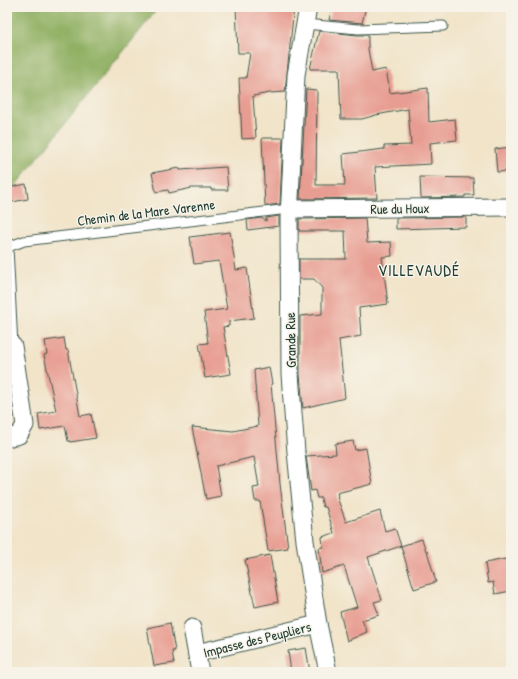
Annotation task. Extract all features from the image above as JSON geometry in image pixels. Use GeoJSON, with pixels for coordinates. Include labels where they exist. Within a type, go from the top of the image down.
{"type":"FeatureCollection","features":[{"type":"Feature","properties":{"kind":"street","name":"Grande Rue"},"geometry":{"type":"LineString","coordinates":[[308,7],[296,75],[289,209],[291,382],[305,541],[318,624],[328,672]]}},
{"type":"Feature","properties":{"kind":"street","name":"Rue du Houx"},"geometry":{"type":"LineString","coordinates":[[289,209],[511,207]]}},
{"type":"Feature","properties":{"kind":"street"},"geometry":{"type":"LineString","coordinates":[[7,438],[19,435],[25,424],[13,346]]}},
{"type":"Feature","properties":{"kind":"street","name":"Impasse des Peupliers"},"geometry":{"type":"LineString","coordinates":[[197,653],[318,624]]}},
{"type":"Feature","properties":{"kind":"street","name":"Impasse des Peupliers"},"geometry":{"type":"LineString","coordinates":[[192,628],[200,672]]}},
{"type":"Feature","properties":{"kind":"lane"},"geometry":{"type":"LineString","coordinates":[[305,24],[358,29],[443,26]]}},
{"type":"Feature","properties":{"kind":"lane","name":"Chemin de la Mare Varenne"},"geometry":{"type":"LineString","coordinates":[[8,247],[24,241],[289,209]]}},
{"type":"Feature","properties":{"kind":"lane"},"geometry":{"type":"LineString","coordinates":[[8,247],[13,346]]}},
{"type":"Feature","properties":{"kind":"green space"},"geometry":{"type":"Polygon","coordinates":[[[7,7],[159,7],[7,196],[7,7]]]}},
{"type":"Feature","properties":{"kind":"building"},"geometry":{"type":"Polygon","coordinates":[[[236,7],[294,7],[285,92],[253,96],[256,138],[242,139],[239,78],[246,78],[250,53],[238,53],[236,7]]]}},
{"type":"Feature","properties":{"kind":"building"},"geometry":{"type":"Polygon","coordinates":[[[332,7],[366,7],[362,23],[329,20],[332,7]]]}},
{"type":"Feature","properties":{"kind":"building"},"geometry":{"type":"Polygon","coordinates":[[[319,31],[368,35],[368,49],[372,72],[386,69],[390,93],[428,88],[429,122],[455,119],[457,140],[430,143],[431,164],[375,167],[377,198],[300,199],[306,89],[317,90],[316,185],[345,185],[343,154],[384,149],[384,146],[411,145],[408,109],[362,119],[341,119],[339,69],[310,69],[319,31]]]}},
{"type":"Feature","properties":{"kind":"building"},"geometry":{"type":"Polygon","coordinates":[[[262,138],[283,138],[280,204],[265,206],[262,138]]]}},
{"type":"Feature","properties":{"kind":"building"},"geometry":{"type":"Polygon","coordinates":[[[511,147],[511,171],[497,172],[495,149],[511,147]]]}},
{"type":"Feature","properties":{"kind":"building"},"geometry":{"type":"Polygon","coordinates":[[[226,167],[228,190],[192,188],[169,193],[168,190],[156,192],[152,173],[179,168],[180,170],[226,167]]]}},
{"type":"Feature","properties":{"kind":"building"},"geometry":{"type":"Polygon","coordinates":[[[420,177],[473,178],[474,195],[465,195],[465,197],[421,198],[420,177]]]}},
{"type":"Feature","properties":{"kind":"building"},"geometry":{"type":"Polygon","coordinates":[[[26,184],[28,199],[7,203],[7,188],[26,184]]]}},
{"type":"Feature","properties":{"kind":"building"},"geometry":{"type":"Polygon","coordinates":[[[279,216],[279,226],[248,230],[247,220],[261,218],[266,221],[266,218],[279,216]]]}},
{"type":"Feature","properties":{"kind":"building"},"geometry":{"type":"Polygon","coordinates":[[[466,217],[466,227],[396,229],[396,218],[466,217]]]}},
{"type":"Feature","properties":{"kind":"building"},"geometry":{"type":"Polygon","coordinates":[[[365,218],[367,243],[391,242],[392,256],[382,257],[388,304],[359,308],[361,336],[339,340],[345,398],[303,408],[300,374],[300,316],[322,314],[322,288],[314,279],[299,279],[299,259],[346,259],[345,231],[299,231],[299,219],[365,218]]]}},
{"type":"Feature","properties":{"kind":"building"},"geometry":{"type":"Polygon","coordinates":[[[230,232],[236,270],[247,268],[254,318],[229,321],[229,326],[223,327],[231,374],[205,378],[199,344],[208,343],[204,312],[227,309],[219,261],[194,264],[190,237],[230,232]]]}},
{"type":"Feature","properties":{"kind":"building"},"geometry":{"type":"Polygon","coordinates":[[[64,338],[66,350],[68,350],[80,416],[91,414],[96,438],[70,442],[68,441],[65,426],[40,430],[38,414],[56,411],[44,355],[47,354],[45,341],[64,338]]]}},
{"type":"Feature","properties":{"kind":"building"},"geometry":{"type":"Polygon","coordinates":[[[269,367],[272,384],[280,484],[288,548],[268,551],[260,501],[255,501],[253,488],[259,487],[254,457],[216,466],[221,496],[206,499],[192,427],[233,431],[258,426],[254,370],[269,367]]]}},
{"type":"Feature","properties":{"kind":"building"},"geometry":{"type":"Polygon","coordinates":[[[353,441],[355,450],[366,448],[372,484],[337,493],[346,522],[380,511],[385,531],[395,528],[401,546],[368,557],[382,600],[374,602],[379,615],[362,620],[367,632],[347,641],[340,612],[357,607],[344,566],[322,573],[319,548],[323,547],[322,537],[334,533],[326,507],[323,507],[321,498],[317,498],[315,490],[311,491],[306,456],[336,454],[335,444],[353,441]]]}},
{"type":"Feature","properties":{"kind":"building"},"geometry":{"type":"Polygon","coordinates":[[[422,539],[436,582],[414,589],[401,546],[422,539]]]}},
{"type":"Feature","properties":{"kind":"building"},"geometry":{"type":"Polygon","coordinates":[[[270,555],[278,602],[255,607],[245,560],[270,555]]]}},
{"type":"Feature","properties":{"kind":"building"},"geometry":{"type":"Polygon","coordinates":[[[511,558],[511,591],[495,594],[493,582],[488,583],[485,563],[511,558]]]}},
{"type":"Feature","properties":{"kind":"building"},"geometry":{"type":"Polygon","coordinates":[[[170,623],[175,651],[172,651],[174,663],[154,666],[147,628],[170,623]]]}},
{"type":"Feature","properties":{"kind":"building"},"geometry":{"type":"Polygon","coordinates":[[[306,648],[310,672],[291,672],[288,651],[306,648]]]}},
{"type":"Feature","properties":{"kind":"district","name":"VILLEVAUDÉ"},"geometry":{"type":"Point","coordinates":[419,270]}}]}
